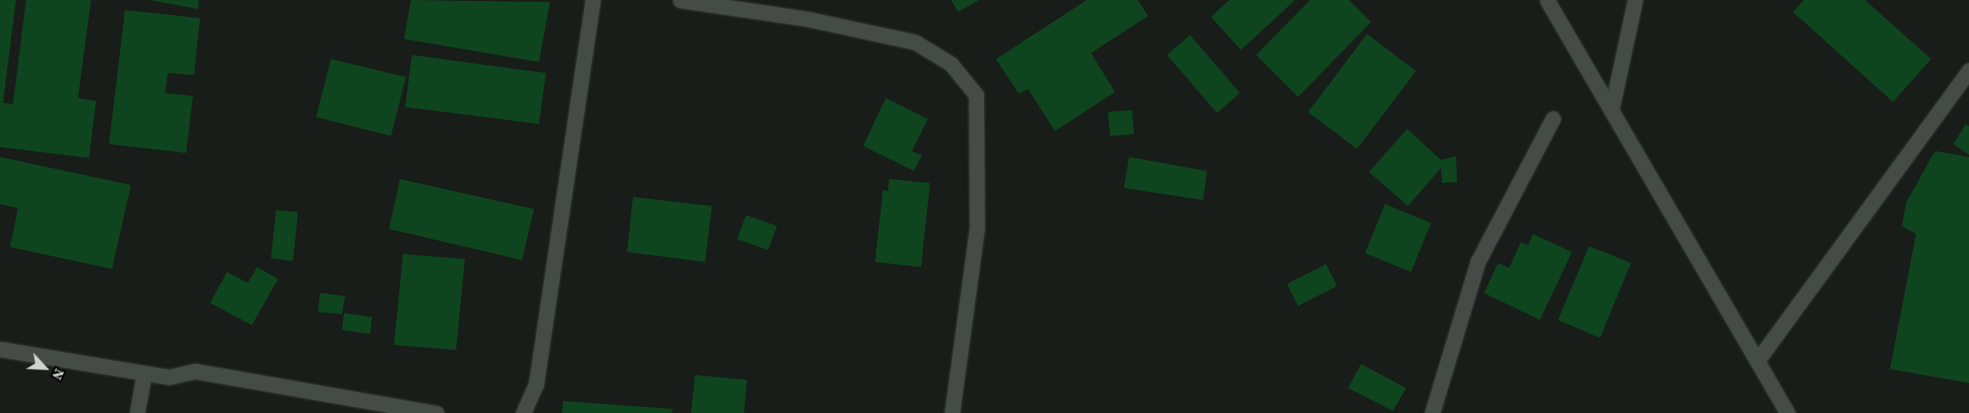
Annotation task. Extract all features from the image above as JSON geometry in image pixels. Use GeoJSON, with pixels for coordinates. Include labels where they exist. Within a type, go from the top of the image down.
{"type":"FeatureCollection","features":[{"type":"Feature","properties":{"kind":"street"},"geometry":{"type":"LineString","coordinates":[[523,413],[536,384],[593,0]]}},
{"type":"Feature","properties":{"kind":"street"},"geometry":{"type":"LineString","coordinates":[[680,0],[808,18],[915,42],[951,64],[976,95],[977,226],[952,413]]}},
{"type":"Feature","properties":{"kind":"street"},"geometry":{"type":"LineString","coordinates":[[1548,0],[1612,107],[1787,413]]}},
{"type":"Feature","properties":{"kind":"street"},"geometry":{"type":"LineString","coordinates":[[1612,107],[1636,0]]}},
{"type":"Feature","properties":{"kind":"street"},"geometry":{"type":"LineString","coordinates":[[1757,361],[1969,70]]}},
{"type":"Feature","properties":{"kind":"street"},"geometry":{"type":"LineString","coordinates":[[1432,413],[1478,261],[1553,118]]}},
{"type":"Feature","properties":{"kind":"street"},"geometry":{"type":"LineString","coordinates":[[0,349],[168,377],[195,371],[436,413]]}},
{"type":"Feature","properties":{"kind":"street"},"geometry":{"type":"LineString","coordinates":[[137,413],[144,374]]}},
{"type":"Feature","properties":{"kind":"building"},"geometry":{"type":"Polygon","coordinates":[[[0,0],[16,0],[3,103],[13,104],[26,0],[91,0],[78,98],[96,101],[89,158],[0,147],[0,0]]]}},
{"type":"Feature","properties":{"kind":"building"},"geometry":{"type":"Polygon","coordinates":[[[150,0],[199,0],[198,9],[150,0]]]}},
{"type":"Feature","properties":{"kind":"building"},"geometry":{"type":"Polygon","coordinates":[[[411,0],[550,2],[539,62],[404,39],[411,0]]]}},
{"type":"Feature","properties":{"kind":"building"},"geometry":{"type":"Polygon","coordinates":[[[951,0],[979,0],[958,12],[951,0]]]}},
{"type":"Feature","properties":{"kind":"building"},"geometry":{"type":"Polygon","coordinates":[[[1087,0],[1138,0],[1148,16],[1091,53],[1115,92],[1055,131],[1028,89],[1019,94],[996,59],[1087,0]]]}},
{"type":"Feature","properties":{"kind":"building"},"geometry":{"type":"Polygon","coordinates":[[[1229,0],[1295,0],[1241,50],[1211,17],[1229,0]]]}},
{"type":"Feature","properties":{"kind":"building"},"geometry":{"type":"Polygon","coordinates":[[[1310,0],[1349,0],[1371,22],[1298,97],[1256,55],[1310,0]]]}},
{"type":"Feature","properties":{"kind":"building"},"geometry":{"type":"Polygon","coordinates":[[[1804,0],[1865,0],[1931,59],[1893,102],[1793,12],[1804,0]]]}},
{"type":"Feature","properties":{"kind":"building"},"geometry":{"type":"Polygon","coordinates":[[[125,10],[200,18],[194,75],[168,73],[165,93],[193,96],[186,153],[109,144],[125,10]]]}},
{"type":"Feature","properties":{"kind":"building"},"geometry":{"type":"Polygon","coordinates":[[[1367,34],[1416,71],[1357,149],[1308,112],[1367,34]]]}},
{"type":"Feature","properties":{"kind":"building"},"geometry":{"type":"Polygon","coordinates":[[[1190,35],[1240,93],[1217,113],[1167,55],[1190,35]]]}},
{"type":"Feature","properties":{"kind":"building"},"geometry":{"type":"Polygon","coordinates":[[[412,55],[546,73],[539,124],[405,107],[412,55]]]}},
{"type":"Feature","properties":{"kind":"building"},"geometry":{"type":"Polygon","coordinates":[[[331,59],[406,77],[391,136],[316,117],[331,59]]]}},
{"type":"Feature","properties":{"kind":"building"},"geometry":{"type":"Polygon","coordinates":[[[886,98],[928,119],[912,151],[922,155],[914,171],[863,146],[886,98]]]}},
{"type":"Feature","properties":{"kind":"building"},"geometry":{"type":"Polygon","coordinates":[[[1132,110],[1134,134],[1110,136],[1108,112],[1132,110]]]}},
{"type":"Feature","properties":{"kind":"building"},"geometry":{"type":"Polygon","coordinates":[[[1966,124],[1969,126],[1969,155],[1953,144],[1966,124]]]}},
{"type":"Feature","properties":{"kind":"building"},"geometry":{"type":"Polygon","coordinates":[[[1407,129],[1441,160],[1456,156],[1457,182],[1442,183],[1441,168],[1408,206],[1369,172],[1407,129]]]}},
{"type":"Feature","properties":{"kind":"building"},"geometry":{"type":"Polygon","coordinates":[[[1935,151],[1969,157],[1969,383],[1890,369],[1916,234],[1902,226],[1906,203],[1935,151]]]}},
{"type":"Feature","properties":{"kind":"building"},"geometry":{"type":"Polygon","coordinates":[[[0,157],[131,185],[112,269],[10,247],[18,208],[0,204],[0,157]]]}},
{"type":"Feature","properties":{"kind":"building"},"geometry":{"type":"Polygon","coordinates":[[[1129,157],[1207,171],[1203,200],[1124,188],[1129,157]]]}},
{"type":"Feature","properties":{"kind":"building"},"geometry":{"type":"Polygon","coordinates":[[[400,179],[534,209],[522,260],[389,229],[400,179]]]}},
{"type":"Feature","properties":{"kind":"building"},"geometry":{"type":"Polygon","coordinates":[[[889,179],[930,183],[921,267],[875,262],[883,190],[888,191],[889,179]]]}},
{"type":"Feature","properties":{"kind":"building"},"geometry":{"type":"Polygon","coordinates":[[[633,197],[712,206],[705,262],[627,252],[633,197]]]}},
{"type":"Feature","properties":{"kind":"building"},"geometry":{"type":"Polygon","coordinates":[[[1385,204],[1431,223],[1411,272],[1365,253],[1385,204]]]}},
{"type":"Feature","properties":{"kind":"building"},"geometry":{"type":"Polygon","coordinates":[[[276,210],[298,212],[293,261],[271,258],[276,210]]]}},
{"type":"Feature","properties":{"kind":"building"},"geometry":{"type":"Polygon","coordinates":[[[746,215],[777,226],[768,250],[737,239],[746,215]]]}},
{"type":"Feature","properties":{"kind":"building"},"geometry":{"type":"Polygon","coordinates":[[[1533,234],[1572,252],[1540,320],[1484,293],[1498,263],[1509,268],[1521,242],[1528,245],[1533,234]]]}},
{"type":"Feature","properties":{"kind":"building"},"geometry":{"type":"Polygon","coordinates":[[[1589,246],[1631,263],[1600,338],[1558,320],[1589,246]]]}},
{"type":"Feature","properties":{"kind":"building"},"geometry":{"type":"Polygon","coordinates":[[[403,254],[465,259],[456,350],[394,345],[403,254]]]}},
{"type":"Feature","properties":{"kind":"building"},"geometry":{"type":"Polygon","coordinates":[[[1326,264],[1337,286],[1298,306],[1287,284],[1326,264]]]}},
{"type":"Feature","properties":{"kind":"building"},"geometry":{"type":"Polygon","coordinates":[[[257,267],[278,279],[252,325],[210,303],[227,272],[248,283],[257,267]]]}},
{"type":"Feature","properties":{"kind":"building"},"geometry":{"type":"Polygon","coordinates":[[[320,293],[345,296],[342,314],[318,312],[320,293]]]}},
{"type":"Feature","properties":{"kind":"building"},"geometry":{"type":"Polygon","coordinates":[[[344,313],[372,317],[370,334],[342,330],[344,313]]]}},
{"type":"Feature","properties":{"kind":"building"},"geometry":{"type":"Polygon","coordinates":[[[1361,364],[1406,388],[1393,411],[1348,388],[1361,364]]]}},
{"type":"Feature","properties":{"kind":"building"},"geometry":{"type":"Polygon","coordinates":[[[695,375],[747,380],[744,413],[691,413],[695,375]]]}},
{"type":"Feature","properties":{"kind":"building"},"geometry":{"type":"Polygon","coordinates":[[[563,401],[673,409],[672,413],[562,413],[563,401]]]}}]}
